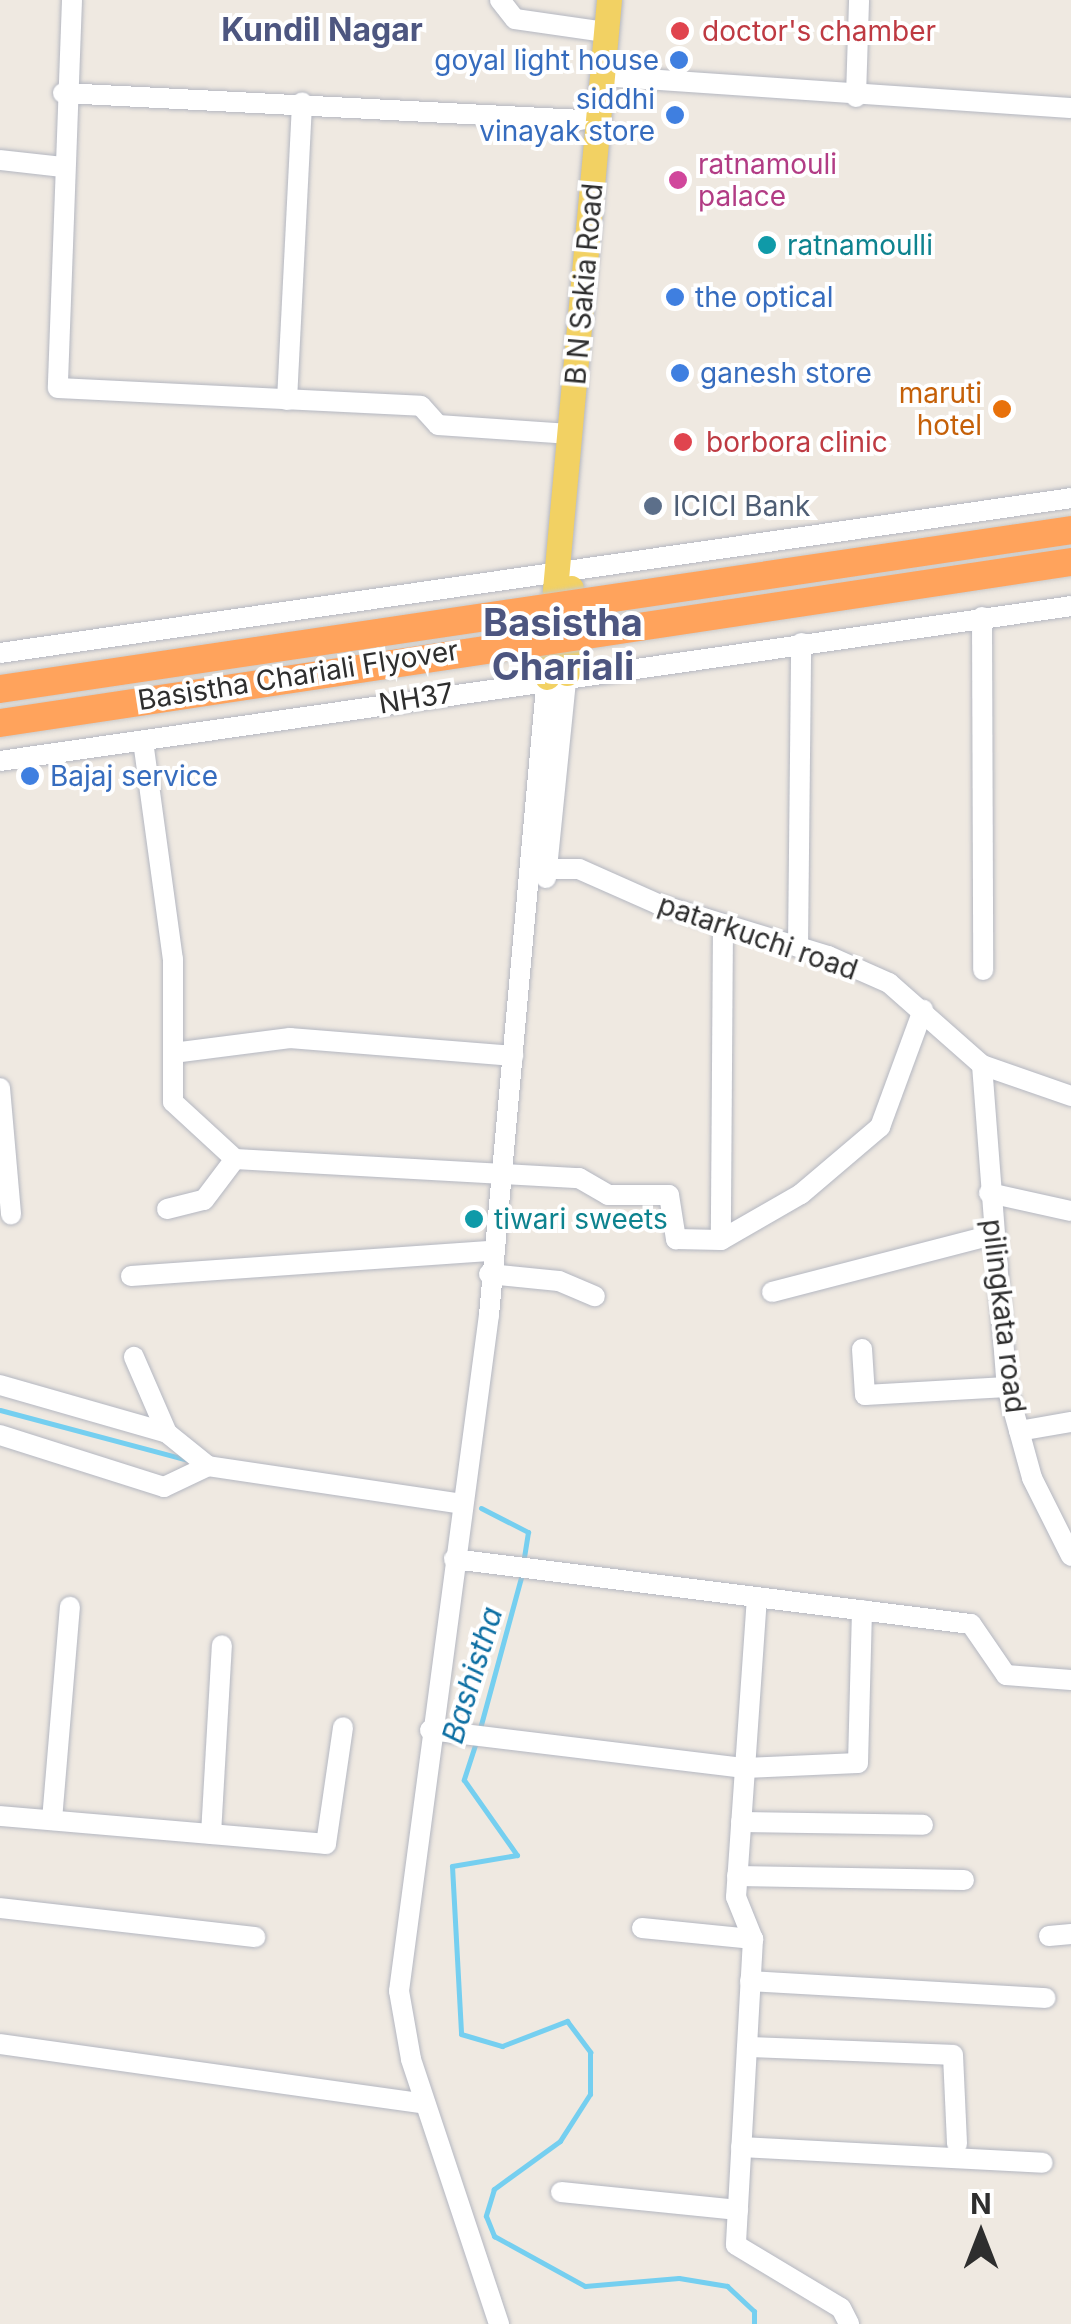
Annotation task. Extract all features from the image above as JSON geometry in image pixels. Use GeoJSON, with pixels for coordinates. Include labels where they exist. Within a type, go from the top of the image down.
{"type":"FeatureCollection","features":[{"type":"Feature","properties":{"kind":"highway","name":"Basistha Chariali Flyover"},"geometry":{"type":"LineString","coordinates":[[0,688],[1071,530]]}},
{"type":"Feature","properties":{"kind":"highway","name":"Basistha Chariali Flyover"},"geometry":{"type":"LineString","coordinates":[[0,723],[1071,562]]}},
{"type":"Feature","properties":{"kind":"main road","name":"B N Sakia Road"},"geometry":{"type":"LineString","coordinates":[[564,567],[571,434],[608,0]]}},
{"type":"Feature","properties":{"kind":"main road","name":"B N Sakia Road"},"geometry":{"type":"LineString","coordinates":[[564,567],[622,0]]}},
{"type":"Feature","properties":{"kind":"main road"},"geometry":{"type":"LineString","coordinates":[[557,675],[564,567]]}},
{"type":"Feature","properties":{"kind":"street"},"geometry":{"type":"LineString","coordinates":[[72,0],[64,93],[58,388],[421,406],[438,425],[571,434]]}},
{"type":"Feature","properties":{"kind":"street"},"geometry":{"type":"LineString","coordinates":[[500,0],[516,19],[606,32]]}},
{"type":"Feature","properties":{"kind":"street"},"geometry":{"type":"LineString","coordinates":[[856,97],[860,0]]}},
{"type":"Feature","properties":{"kind":"street"},"geometry":{"type":"LineString","coordinates":[[615,77],[856,97],[1071,108]]}},
{"type":"Feature","properties":{"kind":"street"},"geometry":{"type":"LineString","coordinates":[[64,93],[302,102],[581,120]]}},
{"type":"Feature","properties":{"kind":"street"},"geometry":{"type":"LineString","coordinates":[[287,400],[302,102]]}},
{"type":"Feature","properties":{"kind":"street"},"geometry":{"type":"LineString","coordinates":[[0,160],[62,167]]}},
{"type":"Feature","properties":{"kind":"street"},"geometry":{"type":"LineString","coordinates":[[0,653],[564,567],[1071,498]]}},
{"type":"Feature","properties":{"kind":"street","name":"NH37"},"geometry":{"type":"LineString","coordinates":[[0,761],[557,675],[1071,606]]}},
{"type":"Feature","properties":{"kind":"street"},"geometry":{"type":"LineString","coordinates":[[982,617],[983,970]]}},
{"type":"Feature","properties":{"kind":"street"},"geometry":{"type":"LineString","coordinates":[[798,946],[801,642]]}},
{"type":"Feature","properties":{"kind":"street"},"geometry":{"type":"LineString","coordinates":[[499,2324],[425,2104],[398,1990],[430,1730],[495,1275],[540,869],[557,675]]}},
{"type":"Feature","properties":{"kind":"street"},"geometry":{"type":"LineString","coordinates":[[143,741],[172,959],[172,1102],[236,1159],[579,1178],[608,1195],[669,1195],[676,1239],[720,1240],[801,1194],[880,1127],[922,1010]]}},
{"type":"Feature","properties":{"kind":"street"},"geometry":{"type":"LineString","coordinates":[[495,1275],[492,1251],[507,1175],[514,1056],[540,869]]}},
{"type":"Feature","properties":{"kind":"street","name":"patarkuchi road"},"geometry":{"type":"LineString","coordinates":[[540,869],[579,869],[723,924],[798,946],[889,983],[982,1065],[1071,1096]]}},
{"type":"Feature","properties":{"kind":"street"},"geometry":{"type":"LineString","coordinates":[[720,1240],[723,924]]}},
{"type":"Feature","properties":{"kind":"street"},"geometry":{"type":"LineString","coordinates":[[172,1053],[290,1038],[514,1056]]}},
{"type":"Feature","properties":{"kind":"street","name":"pilingkata road"},"geometry":{"type":"LineString","coordinates":[[982,1065],[1007,1387],[1019,1431],[1071,1556]]}},
{"type":"Feature","properties":{"kind":"street"},"geometry":{"type":"LineString","coordinates":[[0,1088],[12,1215]]}},
{"type":"Feature","properties":{"kind":"street"},"geometry":{"type":"LineString","coordinates":[[168,1208],[204,1200],[236,1159]]}},
{"type":"Feature","properties":{"kind":"street"},"geometry":{"type":"LineString","coordinates":[[990,1193],[1071,1211]]}},
{"type":"Feature","properties":{"kind":"street"},"geometry":{"type":"LineString","coordinates":[[772,1292],[993,1235]]}},
{"type":"Feature","properties":{"kind":"street"},"geometry":{"type":"LineString","coordinates":[[131,1276],[492,1251]]}},
{"type":"Feature","properties":{"kind":"street"},"geometry":{"type":"LineString","coordinates":[[495,1275],[559,1281],[594,1296]]}},
{"type":"Feature","properties":{"kind":"street"},"geometry":{"type":"LineString","coordinates":[[862,1349],[865,1396],[1007,1387]]}},
{"type":"Feature","properties":{"kind":"street"},"geometry":{"type":"LineString","coordinates":[[134,1356],[166,1433]]}},
{"type":"Feature","properties":{"kind":"street"},"geometry":{"type":"LineString","coordinates":[[0,1385],[166,1433],[208,1466],[462,1504]]}},
{"type":"Feature","properties":{"kind":"street"},"geometry":{"type":"LineString","coordinates":[[1019,1431],[1071,1422]]}},
{"type":"Feature","properties":{"kind":"street"},"geometry":{"type":"LineString","coordinates":[[0,1435],[164,1487],[208,1466]]}},
{"type":"Feature","properties":{"kind":"street"},"geometry":{"type":"LineString","coordinates":[[454,1559],[971,1624],[1006,1675],[1071,1680]]}},
{"type":"Feature","properties":{"kind":"street"},"geometry":{"type":"LineString","coordinates":[[757,1597],[737,1876],[753,1940],[736,2245],[841,2308],[850,2324]]}},
{"type":"Feature","properties":{"kind":"street"},"geometry":{"type":"LineString","coordinates":[[52,1820],[70,1607]]}},
{"type":"Feature","properties":{"kind":"street"},"geometry":{"type":"LineString","coordinates":[[430,1730],[745,1768],[858,1763],[862,1610]]}},
{"type":"Feature","properties":{"kind":"street"},"geometry":{"type":"LineString","coordinates":[[211,1834],[222,1644]]}},
{"type":"Feature","properties":{"kind":"street"},"geometry":{"type":"LineString","coordinates":[[0,1816],[326,1844],[343,1727]]}},
{"type":"Feature","properties":{"kind":"street"},"geometry":{"type":"LineString","coordinates":[[741,1822],[923,1825]]}},
{"type":"Feature","properties":{"kind":"street"},"geometry":{"type":"LineString","coordinates":[[737,1876],[964,1880]]}},
{"type":"Feature","properties":{"kind":"street"},"geometry":{"type":"LineString","coordinates":[[0,1908],[255,1937]]}},
{"type":"Feature","properties":{"kind":"street"},"geometry":{"type":"LineString","coordinates":[[642,1928],[753,1940]]}},
{"type":"Feature","properties":{"kind":"street"},"geometry":{"type":"LineString","coordinates":[[1049,1936],[1071,1934]]}},
{"type":"Feature","properties":{"kind":"street"},"geometry":{"type":"LineString","coordinates":[[750,1981],[1046,1998]]}},
{"type":"Feature","properties":{"kind":"street"},"geometry":{"type":"LineString","coordinates":[[0,2044],[425,2104]]}},
{"type":"Feature","properties":{"kind":"street"},"geometry":{"type":"LineString","coordinates":[[747,2047],[953,2055],[957,2144]]}},
{"type":"Feature","properties":{"kind":"street"},"geometry":{"type":"LineString","coordinates":[[741,2147],[1042,2163]]}},
{"type":"Feature","properties":{"kind":"street"},"geometry":{"type":"LineString","coordinates":[[561,2192],[738,2210]]}},
{"type":"Feature","properties":{"kind":"waterway","name":"Bashistha"},"geometry":{"type":"LineString","coordinates":[[0,1410],[188,1460]]}},
{"type":"Feature","properties":{"kind":"waterway","name":"Bashistha"},"geometry":{"type":"LineString","coordinates":[[481,1508],[528,1532],[523,1563]]}},
{"type":"Feature","properties":{"kind":"waterway","name":"Bashistha"},"geometry":{"type":"LineString","coordinates":[[479,1732],[522,1574]]}},
{"type":"Feature","properties":{"kind":"waterway","name":"Bashistha"},"geometry":{"type":"LineString","coordinates":[[476,1742],[464,1780],[517,1855],[452,1866],[461,2034],[502,2046],[567,2021],[590,2052],[590,2094],[560,2141],[494,2189],[486,2216],[494,2236],[585,2286],[679,2278],[727,2286],[754,2311],[754,2324]]}},
{"type":"Feature","properties":{"kind":"place","name":"doctor's chamber"},"geometry":{"type":"Point","coordinates":[680,31]}},
{"type":"Feature","properties":{"kind":"place","name":"goyal light house"},"geometry":{"type":"Point","coordinates":[679,60]}},
{"type":"Feature","properties":{"kind":"place","name":"siddhi vinayak store"},"geometry":{"type":"Point","coordinates":[675,115]}},
{"type":"Feature","properties":{"kind":"place","name":"ratnamouli palace"},"geometry":{"type":"Point","coordinates":[678,180]}},
{"type":"Feature","properties":{"kind":"place","name":"ratnamoulli"},"geometry":{"type":"Point","coordinates":[767,245]}},
{"type":"Feature","properties":{"kind":"place","name":"the optical"},"geometry":{"type":"Point","coordinates":[675,297]}},
{"type":"Feature","properties":{"kind":"place","name":"ganesh store"},"geometry":{"type":"Point","coordinates":[680,373]}},
{"type":"Feature","properties":{"kind":"place","name":"maruti hotel"},"geometry":{"type":"Point","coordinates":[1002,409]}},
{"type":"Feature","properties":{"kind":"place","name":"borbora clinic"},"geometry":{"type":"Point","coordinates":[683,442]}},
{"type":"Feature","properties":{"kind":"place","name":"ICICI Bank"},"geometry":{"type":"Point","coordinates":[653,506]}},
{"type":"Feature","properties":{"kind":"place","name":"Bajaj service"},"geometry":{"type":"Point","coordinates":[30,776]}},
{"type":"Feature","properties":{"kind":"place","name":"tiwari sweets"},"geometry":{"type":"Point","coordinates":[474,1219]}},
{"type":"Feature","properties":{"kind":"district","name":"Kundil Nagar"},"geometry":{"type":"Point","coordinates":[322,30]}},
{"type":"Feature","properties":{"kind":"district","name":"Basistha Chariali"},"geometry":{"type":"Point","coordinates":[563,644]}}]}
